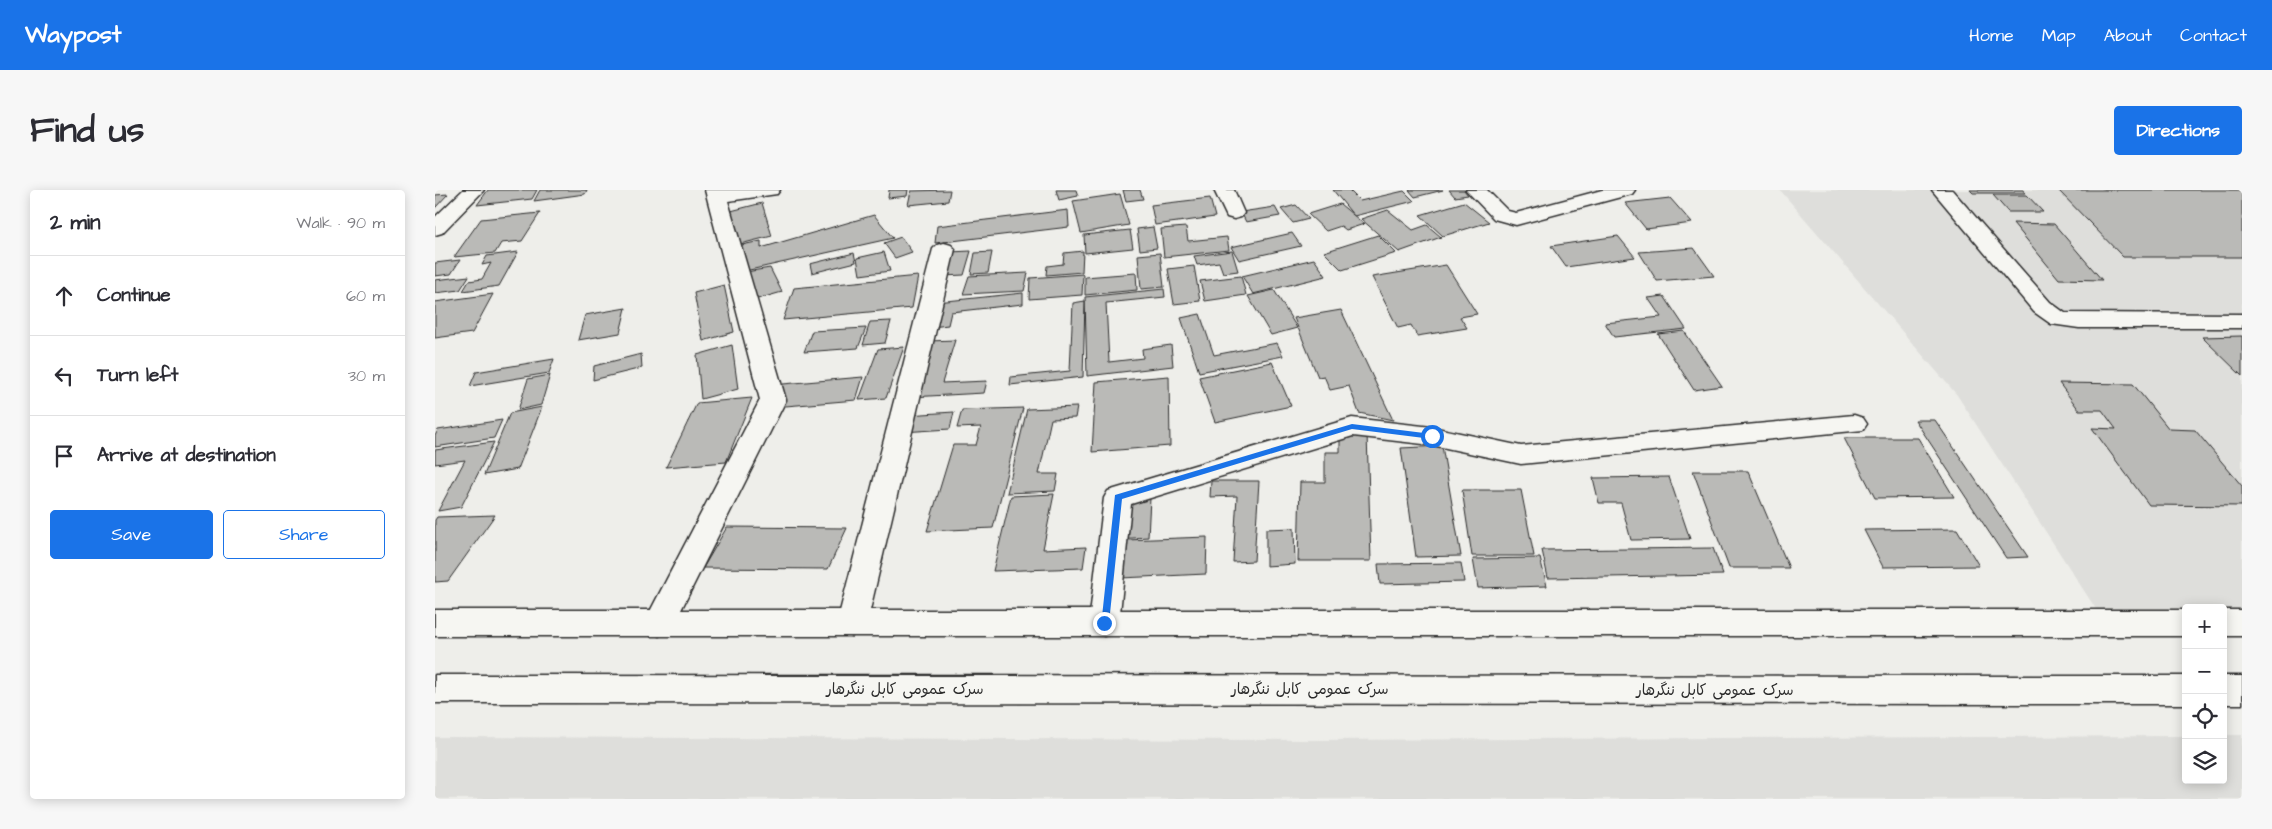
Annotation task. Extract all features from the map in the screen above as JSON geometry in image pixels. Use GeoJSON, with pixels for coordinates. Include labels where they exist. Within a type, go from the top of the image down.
{"type":"FeatureCollection","features":[{"type":"Feature","properties":{"kind":"main road"},"geometry":{"type":"LineString","coordinates":[[435,229],[474,190]]}},
{"type":"Feature","properties":{"kind":"main road"},"geometry":{"type":"LineString","coordinates":[[659,623],[773,400],[715,193],[770,190]]}},
{"type":"Feature","properties":{"kind":"main road"},"geometry":{"type":"LineString","coordinates":[[1224,190],[1234,213]]}},
{"type":"Feature","properties":{"kind":"main road"},"geometry":{"type":"LineString","coordinates":[[1476,190],[1501,215],[1516,219],[1625,190]]}},
{"type":"Feature","properties":{"kind":"main road"},"geometry":{"type":"LineString","coordinates":[[1942,190],[2042,307],[2059,319],[2079,321],[2242,321]]}},
{"type":"Feature","properties":{"kind":"main road"},"geometry":{"type":"LineString","coordinates":[[852,623],[944,249]]}},
{"type":"Feature","properties":{"kind":"main road"},"geometry":{"type":"LineString","coordinates":[[1104,623],[1118,498],[1352,427],[1432,436],[1521,455],[1854,424]]}},
{"type":"Feature","properties":{"kind":"main road"},"geometry":{"type":"LineString","coordinates":[[435,623],[2182,623]]}},
{"type":"Feature","properties":{"kind":"main road"},"geometry":{"type":"LineString","coordinates":[[2227,623],[2242,623]]}},
{"type":"Feature","properties":{"kind":"main road","name":"سرک عمومی کابل ننگرهار"},"geometry":{"type":"LineString","coordinates":[[435,689],[2182,690]]}},
{"type":"Feature","properties":{"kind":"main road"},"geometry":{"type":"LineString","coordinates":[[2227,690],[2242,690]]}},
{"type":"Feature","properties":{"kind":"shaded area"},"geometry":{"type":"Polygon","coordinates":[[[1780,190],[2242,190],[2242,623],[2227,623],[2227,604],[2182,604],[2182,623],[2105,623],[1957,395],[1780,190]]]}},
{"type":"Feature","properties":{"kind":"shaded area"},"geometry":{"type":"Polygon","coordinates":[[[2227,735],[2242,735],[2242,799],[435,799],[435,737],[1309,740],[2182,736],[2182,784],[2227,784],[2227,735]]]}},
{"type":"Feature","properties":{"kind":"building"},"geometry":{"type":"Polygon","coordinates":[[[488,190],[537,190],[532,199],[477,205],[488,190]]]}},
{"type":"Feature","properties":{"kind":"building"},"geometry":{"type":"Polygon","coordinates":[[[540,190],[587,190],[585,194],[534,201],[540,190]]]}},
{"type":"Feature","properties":{"kind":"building"},"geometry":{"type":"Polygon","coordinates":[[[889,190],[908,190],[907,196],[888,198],[889,190]]]}},
{"type":"Feature","properties":{"kind":"building"},"geometry":{"type":"Polygon","coordinates":[[[950,190],[948,201],[908,205],[911,191],[950,190]]]}},
{"type":"Feature","properties":{"kind":"building"},"geometry":{"type":"Polygon","coordinates":[[[1056,190],[1076,190],[1078,196],[1059,200],[1056,190]]]}},
{"type":"Feature","properties":{"kind":"building"},"geometry":{"type":"Polygon","coordinates":[[[1123,190],[1140,190],[1143,199],[1126,201],[1123,190]]]}},
{"type":"Feature","properties":{"kind":"building"},"geometry":{"type":"Polygon","coordinates":[[[1333,190],[1349,190],[1360,201],[1404,191],[1414,201],[1354,216],[1333,190]]]}},
{"type":"Feature","properties":{"kind":"building"},"geometry":{"type":"Polygon","coordinates":[[[1409,190],[1443,190],[1415,197],[1409,190]]]}},
{"type":"Feature","properties":{"kind":"building"},"geometry":{"type":"Polygon","coordinates":[[[1449,190],[1464,190],[1468,195],[1455,197],[1449,190]]]}},
{"type":"Feature","properties":{"kind":"building"},"geometry":{"type":"Polygon","coordinates":[[[1970,190],[2023,190],[2025,193],[1973,193],[1970,190]]]}},
{"type":"Feature","properties":{"kind":"building"},"geometry":{"type":"Polygon","coordinates":[[[2058,190],[2242,190],[2242,257],[2123,257],[2058,190]]]}},
{"type":"Feature","properties":{"kind":"building"},"geometry":{"type":"Polygon","coordinates":[[[448,194],[435,208],[435,195],[448,194]]]}},
{"type":"Feature","properties":{"kind":"building"},"geometry":{"type":"Polygon","coordinates":[[[1120,194],[1129,225],[1081,233],[1073,201],[1120,194]]]}},
{"type":"Feature","properties":{"kind":"building"},"geometry":{"type":"Polygon","coordinates":[[[1993,195],[2027,195],[2043,212],[2008,212],[1993,195]]]}},
{"type":"Feature","properties":{"kind":"building"},"geometry":{"type":"Polygon","coordinates":[[[1210,198],[1215,217],[1155,225],[1151,205],[1210,198]]]}},
{"type":"Feature","properties":{"kind":"building"},"geometry":{"type":"Polygon","coordinates":[[[1670,198],[1692,223],[1646,229],[1625,203],[1670,198]]]}},
{"type":"Feature","properties":{"kind":"building"},"geometry":{"type":"Polygon","coordinates":[[[1464,202],[1489,222],[1443,236],[1420,215],[1464,202]]]}},
{"type":"Feature","properties":{"kind":"building"},"geometry":{"type":"Polygon","coordinates":[[[762,203],[772,236],[736,245],[727,212],[762,203]]]}},
{"type":"Feature","properties":{"kind":"building"},"geometry":{"type":"Polygon","coordinates":[[[1340,204],[1364,224],[1346,230],[1341,226],[1326,231],[1308,214],[1340,204]]]}},
{"type":"Feature","properties":{"kind":"building"},"geometry":{"type":"Polygon","coordinates":[[[1296,205],[1309,219],[1293,223],[1281,209],[1296,205]]]}},
{"type":"Feature","properties":{"kind":"building"},"geometry":{"type":"Polygon","coordinates":[[[1275,207],[1280,216],[1246,222],[1241,212],[1275,207]]]}},
{"type":"Feature","properties":{"kind":"building"},"geometry":{"type":"Polygon","coordinates":[[[1068,210],[1069,227],[935,243],[937,226],[1068,210]]]}},
{"type":"Feature","properties":{"kind":"building"},"geometry":{"type":"Polygon","coordinates":[[[1388,210],[1413,230],[1427,225],[1441,237],[1399,252],[1361,219],[1388,210]]]}},
{"type":"Feature","properties":{"kind":"building"},"geometry":{"type":"Polygon","coordinates":[[[540,213],[522,241],[501,243],[495,253],[454,257],[481,219],[540,213]]]}},
{"type":"Feature","properties":{"kind":"building"},"geometry":{"type":"Polygon","coordinates":[[[874,215],[893,238],[745,271],[737,246],[761,241],[761,248],[874,215]]]}},
{"type":"Feature","properties":{"kind":"building"},"geometry":{"type":"Polygon","coordinates":[[[2013,223],[2054,224],[2102,280],[2059,279],[2013,223]]]}},
{"type":"Feature","properties":{"kind":"building"},"geometry":{"type":"Polygon","coordinates":[[[1153,227],[1157,248],[1140,250],[1137,229],[1153,227]]]}},
{"type":"Feature","properties":{"kind":"building"},"geometry":{"type":"Polygon","coordinates":[[[1186,227],[1188,241],[1227,237],[1229,250],[1164,257],[1161,229],[1186,227]]]}},
{"type":"Feature","properties":{"kind":"building"},"geometry":{"type":"Polygon","coordinates":[[[1130,230],[1133,248],[1085,253],[1084,235],[1130,230]]]}},
{"type":"Feature","properties":{"kind":"building"},"geometry":{"type":"Polygon","coordinates":[[[1292,233],[1301,246],[1239,260],[1231,247],[1292,233]]]}},
{"type":"Feature","properties":{"kind":"building"},"geometry":{"type":"Polygon","coordinates":[[[1378,235],[1396,253],[1342,270],[1324,252],[1378,235]]]}},
{"type":"Feature","properties":{"kind":"building"},"geometry":{"type":"Polygon","coordinates":[[[1618,236],[1635,257],[1566,267],[1551,246],[1618,236]]]}},
{"type":"Feature","properties":{"kind":"building"},"geometry":{"type":"Polygon","coordinates":[[[901,237],[912,252],[895,258],[884,243],[901,237]]]}},
{"type":"Feature","properties":{"kind":"building"},"geometry":{"type":"Polygon","coordinates":[[[1694,248],[1714,276],[1657,281],[1639,252],[1694,248]]]}},
{"type":"Feature","properties":{"kind":"building"},"geometry":{"type":"Polygon","coordinates":[[[971,251],[964,275],[943,276],[950,252],[971,251]]]}},
{"type":"Feature","properties":{"kind":"building"},"geometry":{"type":"Polygon","coordinates":[[[1083,251],[1082,272],[1046,275],[1047,266],[1063,264],[1064,253],[1083,251]]]}},
{"type":"Feature","properties":{"kind":"building"},"geometry":{"type":"Polygon","coordinates":[[[1232,251],[1238,271],[1223,273],[1219,262],[1197,265],[1194,256],[1232,251]]]}},
{"type":"Feature","properties":{"kind":"building"},"geometry":{"type":"Polygon","coordinates":[[[518,252],[499,286],[463,291],[469,281],[482,279],[491,263],[482,265],[487,256],[518,252]]]}},
{"type":"Feature","properties":{"kind":"building"},"geometry":{"type":"Polygon","coordinates":[[[884,252],[890,271],[860,275],[857,258],[884,252]]]}},
{"type":"Feature","properties":{"kind":"building"},"geometry":{"type":"Polygon","coordinates":[[[992,252],[988,273],[971,274],[975,253],[992,252]]]}},
{"type":"Feature","properties":{"kind":"building"},"geometry":{"type":"Polygon","coordinates":[[[854,253],[856,262],[812,273],[810,264],[854,253]]]}},
{"type":"Feature","properties":{"kind":"building"},"geometry":{"type":"Polygon","coordinates":[[[1160,253],[1164,287],[1141,289],[1138,255],[1160,253]]]}},
{"type":"Feature","properties":{"kind":"building"},"geometry":{"type":"Polygon","coordinates":[[[1314,259],[1326,276],[1253,294],[1242,276],[1314,259]]]}},
{"type":"Feature","properties":{"kind":"building"},"geometry":{"type":"Polygon","coordinates":[[[460,260],[451,274],[435,276],[435,263],[460,260]]]}},
{"type":"Feature","properties":{"kind":"building"},"geometry":{"type":"Polygon","coordinates":[[[1446,265],[1477,314],[1460,317],[1467,328],[1417,336],[1411,325],[1398,328],[1372,277],[1446,265]]]}},
{"type":"Feature","properties":{"kind":"building"},"geometry":{"type":"Polygon","coordinates":[[[1194,266],[1200,301],[1174,304],[1168,269],[1194,266]]]}},
{"type":"Feature","properties":{"kind":"building"},"geometry":{"type":"Polygon","coordinates":[[[770,268],[782,292],[754,300],[746,272],[770,268]]]}},
{"type":"Feature","properties":{"kind":"building"},"geometry":{"type":"Polygon","coordinates":[[[1028,273],[1024,291],[963,294],[969,276],[1028,273]]]}},
{"type":"Feature","properties":{"kind":"building"},"geometry":{"type":"Polygon","coordinates":[[[1136,273],[1137,290],[1085,295],[1085,277],[1136,273]]]}},
{"type":"Feature","properties":{"kind":"building"},"geometry":{"type":"Polygon","coordinates":[[[1083,274],[1082,295],[1029,299],[1030,278],[1083,274]]]}},
{"type":"Feature","properties":{"kind":"building"},"geometry":{"type":"Polygon","coordinates":[[[469,276],[460,290],[435,293],[435,280],[469,276]]]}},
{"type":"Feature","properties":{"kind":"building"},"geometry":{"type":"Polygon","coordinates":[[[918,276],[912,308],[783,320],[794,288],[918,276]]]}},
{"type":"Feature","properties":{"kind":"building"},"geometry":{"type":"Polygon","coordinates":[[[1241,276],[1246,295],[1205,301],[1200,281],[1241,276]]]}},
{"type":"Feature","properties":{"kind":"building"},"geometry":{"type":"Polygon","coordinates":[[[724,285],[734,332],[703,341],[694,293],[724,285]]]}},
{"type":"Feature","properties":{"kind":"building"},"geometry":{"type":"Polygon","coordinates":[[[1164,289],[1165,297],[1106,303],[1109,362],[1143,358],[1142,349],[1171,345],[1173,366],[1087,376],[1085,297],[1164,289]]]}},
{"type":"Feature","properties":{"kind":"building"},"geometry":{"type":"Polygon","coordinates":[[[1274,290],[1297,328],[1271,335],[1248,296],[1274,290]]]}},
{"type":"Feature","properties":{"kind":"building"},"geometry":{"type":"Polygon","coordinates":[[[1023,293],[1023,304],[951,312],[948,325],[932,327],[937,302],[1023,293]]]}},
{"type":"Feature","properties":{"kind":"building"},"geometry":{"type":"Polygon","coordinates":[[[493,294],[472,333],[435,338],[435,302],[493,294]]]}},
{"type":"Feature","properties":{"kind":"building"},"geometry":{"type":"Polygon","coordinates":[[[1664,296],[1686,329],[1614,337],[1605,323],[1661,317],[1648,298],[1664,296]]]}},
{"type":"Feature","properties":{"kind":"building"},"geometry":{"type":"Polygon","coordinates":[[[1085,301],[1083,377],[1010,385],[1011,377],[1070,371],[1073,303],[1085,301]]]}},
{"type":"Feature","properties":{"kind":"building"},"geometry":{"type":"Polygon","coordinates":[[[626,308],[620,333],[578,340],[585,315],[626,308]]]}},
{"type":"Feature","properties":{"kind":"building"},"geometry":{"type":"Polygon","coordinates":[[[1341,310],[1393,420],[1359,413],[1349,386],[1330,390],[1324,376],[1318,377],[1294,318],[1341,310]]]}},
{"type":"Feature","properties":{"kind":"building"},"geometry":{"type":"Polygon","coordinates":[[[1200,314],[1214,355],[1277,343],[1283,356],[1199,372],[1181,318],[1200,314]]]}},
{"type":"Feature","properties":{"kind":"building"},"geometry":{"type":"Polygon","coordinates":[[[891,321],[885,343],[863,345],[870,322],[891,321]]]}},
{"type":"Feature","properties":{"kind":"building"},"geometry":{"type":"Polygon","coordinates":[[[866,328],[858,348],[804,352],[812,331],[866,328]]]}},
{"type":"Feature","properties":{"kind":"building"},"geometry":{"type":"Polygon","coordinates":[[[1684,331],[1722,386],[1694,390],[1658,334],[1684,331]]]}},
{"type":"Feature","properties":{"kind":"building"},"geometry":{"type":"Polygon","coordinates":[[[2242,336],[2242,376],[2202,337],[2242,336]]]}},
{"type":"Feature","properties":{"kind":"building"},"geometry":{"type":"Polygon","coordinates":[[[955,340],[942,383],[987,381],[984,393],[911,397],[929,341],[955,340]]]}},
{"type":"Feature","properties":{"kind":"building"},"geometry":{"type":"Polygon","coordinates":[[[732,345],[738,389],[701,399],[697,355],[732,345]]]}},
{"type":"Feature","properties":{"kind":"building"},"geometry":{"type":"Polygon","coordinates":[[[904,347],[886,398],[859,400],[878,349],[904,347]]]}},
{"type":"Feature","properties":{"kind":"building"},"geometry":{"type":"Polygon","coordinates":[[[641,354],[642,368],[593,380],[594,366],[641,354]]]}},
{"type":"Feature","properties":{"kind":"building"},"geometry":{"type":"Polygon","coordinates":[[[554,359],[549,373],[470,386],[476,372],[554,359]]]}},
{"type":"Feature","properties":{"kind":"building"},"geometry":{"type":"Polygon","coordinates":[[[1272,362],[1291,406],[1215,422],[1199,377],[1272,362]]]}},
{"type":"Feature","properties":{"kind":"building"},"geometry":{"type":"Polygon","coordinates":[[[550,375],[541,405],[518,410],[528,379],[550,375]]]}},
{"type":"Feature","properties":{"kind":"building"},"geometry":{"type":"Polygon","coordinates":[[[1169,376],[1170,446],[1092,452],[1096,382],[1169,376]]]}},
{"type":"Feature","properties":{"kind":"building"},"geometry":{"type":"Polygon","coordinates":[[[863,377],[856,400],[774,407],[783,384],[863,377]]]}},
{"type":"Feature","properties":{"kind":"building"},"geometry":{"type":"Polygon","coordinates":[[[2059,383],[2133,384],[2169,429],[2195,430],[2242,486],[2242,506],[2149,505],[2092,428],[2116,429],[2102,410],[2079,410],[2059,383]]]}},
{"type":"Feature","properties":{"kind":"building"},"geometry":{"type":"Polygon","coordinates":[[[752,398],[726,462],[666,467],[697,403],[752,398]]]}},
{"type":"Feature","properties":{"kind":"building"},"geometry":{"type":"Polygon","coordinates":[[[542,407],[518,469],[484,475],[510,413],[542,407]]]}},
{"type":"Feature","properties":{"kind":"building"},"geometry":{"type":"Polygon","coordinates":[[[1077,407],[1075,418],[1051,419],[1039,474],[1058,474],[1055,491],[1007,493],[1027,409],[1077,407]]]}},
{"type":"Feature","properties":{"kind":"building"},"geometry":{"type":"Polygon","coordinates":[[[1023,408],[993,528],[927,531],[953,445],[976,445],[981,427],[957,428],[962,410],[1023,408]]]}},
{"type":"Feature","properties":{"kind":"building"},"geometry":{"type":"Polygon","coordinates":[[[954,412],[950,429],[902,432],[907,415],[954,412]]]}},
{"type":"Feature","properties":{"kind":"building"},"geometry":{"type":"Polygon","coordinates":[[[502,420],[494,438],[435,447],[435,436],[438,430],[502,420]]]}},
{"type":"Feature","properties":{"kind":"building"},"geometry":{"type":"Polygon","coordinates":[[[1915,420],[1935,420],[2028,557],[2006,558],[1915,420]]]}},
{"type":"Feature","properties":{"kind":"building"},"geometry":{"type":"Polygon","coordinates":[[[1340,434],[1367,434],[1371,561],[1298,561],[1300,482],[1325,482],[1325,452],[1340,452],[1340,434]]]}},
{"type":"Feature","properties":{"kind":"building"},"geometry":{"type":"Polygon","coordinates":[[[1844,438],[1918,438],[1954,497],[1875,498],[1844,438]]]}},
{"type":"Feature","properties":{"kind":"building"},"geometry":{"type":"Polygon","coordinates":[[[494,442],[461,507],[438,511],[465,460],[435,464],[435,450],[494,442]]]}},
{"type":"Feature","properties":{"kind":"building"},"geometry":{"type":"Polygon","coordinates":[[[1442,446],[1461,556],[1416,557],[1401,448],[1442,446]]]}},
{"type":"Feature","properties":{"kind":"building"},"geometry":{"type":"Polygon","coordinates":[[[1693,471],[1748,471],[1789,568],[1729,568],[1693,471]]]}},
{"type":"Feature","properties":{"kind":"building"},"geometry":{"type":"Polygon","coordinates":[[[1669,477],[1690,539],[1631,540],[1621,503],[1599,503],[1593,478],[1669,477]]]}},
{"type":"Feature","properties":{"kind":"building"},"geometry":{"type":"Polygon","coordinates":[[[1211,481],[1259,481],[1254,561],[1233,562],[1237,496],[1210,497],[1211,481]]]}},
{"type":"Feature","properties":{"kind":"building"},"geometry":{"type":"Polygon","coordinates":[[[1462,490],[1521,490],[1534,556],[1472,556],[1462,490]]]}},
{"type":"Feature","properties":{"kind":"building"},"geometry":{"type":"Polygon","coordinates":[[[1054,494],[1043,549],[1086,547],[1083,568],[993,571],[1011,496],[1054,494]]]}},
{"type":"Feature","properties":{"kind":"building"},"geometry":{"type":"Polygon","coordinates":[[[1150,498],[1148,537],[1117,539],[1120,500],[1150,498]]]}},
{"type":"Feature","properties":{"kind":"building"},"geometry":{"type":"Polygon","coordinates":[[[495,515],[448,581],[435,582],[435,520],[437,517],[495,515]]]}},
{"type":"Feature","properties":{"kind":"building"},"geometry":{"type":"Polygon","coordinates":[[[727,527],[847,528],[828,569],[703,568],[727,527]]]}},
{"type":"Feature","properties":{"kind":"building"},"geometry":{"type":"Polygon","coordinates":[[[1294,528],[1295,564],[1266,566],[1266,529],[1294,528]]]}},
{"type":"Feature","properties":{"kind":"building"},"geometry":{"type":"Polygon","coordinates":[[[1957,529],[1979,566],[1883,567],[1864,530],[1957,529]]]}},
{"type":"Feature","properties":{"kind":"building"},"geometry":{"type":"Polygon","coordinates":[[[1207,537],[1206,574],[1121,578],[1126,540],[1207,537]]]}},
{"type":"Feature","properties":{"kind":"building"},"geometry":{"type":"Polygon","coordinates":[[[1713,548],[1723,575],[1548,578],[1542,550],[1713,548]]]}},
{"type":"Feature","properties":{"kind":"building"},"geometry":{"type":"Polygon","coordinates":[[[1540,558],[1547,586],[1478,588],[1473,559],[1540,558]]]}},
{"type":"Feature","properties":{"kind":"building"},"geometry":{"type":"Polygon","coordinates":[[[1461,563],[1464,582],[1380,584],[1378,564],[1461,563]]]}},
{"type":"Feature","properties":{"kind":"route"},"geometry":{"type":"LineString","coordinates":[[1104,623],[1118,498],[1352,427],[1432,436]]}}]}
